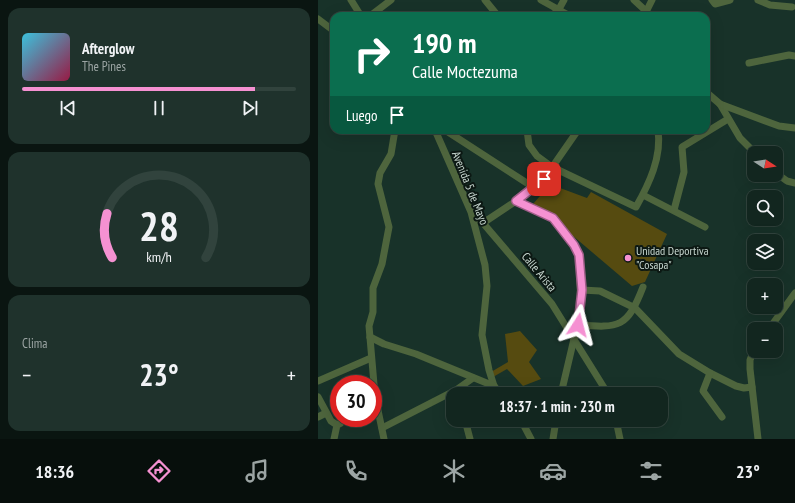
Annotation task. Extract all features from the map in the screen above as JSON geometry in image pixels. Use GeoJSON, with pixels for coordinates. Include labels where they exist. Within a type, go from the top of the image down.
{"type":"FeatureCollection","features":[{"type":"Feature","properties":{"kind":"street"},"geometry":{"type":"LineString","coordinates":[[351,0],[358,12]]}},
{"type":"Feature","properties":{"kind":"street"},"geometry":{"type":"LineString","coordinates":[[375,12],[391,0]]}},
{"type":"Feature","properties":{"kind":"street"},"geometry":{"type":"LineString","coordinates":[[485,0],[495,12]]}},
{"type":"Feature","properties":{"kind":"street"},"geometry":{"type":"LineString","coordinates":[[541,0],[564,12]]}},
{"type":"Feature","properties":{"kind":"street"},"geometry":{"type":"LineString","coordinates":[[556,12],[564,0]]}},
{"type":"Feature","properties":{"kind":"street"},"geometry":{"type":"LineString","coordinates":[[634,0],[644,12]]}},
{"type":"Feature","properties":{"kind":"street"},"geometry":{"type":"LineString","coordinates":[[647,12],[652,0]]}},
{"type":"Feature","properties":{"kind":"street"},"geometry":{"type":"LineString","coordinates":[[712,0],[715,4],[730,0]]}},
{"type":"Feature","properties":{"kind":"street"},"geometry":{"type":"LineString","coordinates":[[758,0],[770,5],[792,8]]}},
{"type":"Feature","properties":{"kind":"street"},"geometry":{"type":"LineString","coordinates":[[318,19],[330,28]]}},
{"type":"Feature","properties":{"kind":"street"},"geometry":{"type":"LineString","coordinates":[[749,63],[790,55],[795,56]]}},
{"type":"Feature","properties":{"kind":"street"},"geometry":{"type":"LineString","coordinates":[[710,95],[720,104],[779,126],[795,128]]}},
{"type":"Feature","properties":{"kind":"street"},"geometry":{"type":"LineString","coordinates":[[720,104],[740,138],[748,146]]}},
{"type":"Feature","properties":{"kind":"street"},"geometry":{"type":"LineString","coordinates":[[710,130],[728,119]]}},
{"type":"Feature","properties":{"kind":"street"},"geometry":{"type":"LineString","coordinates":[[372,375],[369,326],[373,312],[373,288],[382,264],[389,227],[378,184],[380,173],[391,154],[395,134]]}},
{"type":"Feature","properties":{"kind":"street","name":"Avenida 5 de Mayo"},"geometry":{"type":"LineString","coordinates":[[438,134],[471,212],[485,265],[487,286],[482,336],[494,386]]}},
{"type":"Feature","properties":{"kind":"street"},"geometry":{"type":"LineString","coordinates":[[450,134],[533,187]]}},
{"type":"Feature","properties":{"kind":"street"},"geometry":{"type":"LineString","coordinates":[[528,134],[529,145],[537,156],[552,167],[636,207],[643,195],[652,172],[658,145],[658,134]]}},
{"type":"Feature","properties":{"kind":"street"},"geometry":{"type":"LineString","coordinates":[[483,223],[516,201],[544,179],[575,134]]}},
{"type":"Feature","properties":{"kind":"street"},"geometry":{"type":"LineString","coordinates":[[674,210],[684,172],[682,147],[703,134]]}},
{"type":"Feature","properties":{"kind":"street"},"geometry":{"type":"LineString","coordinates":[[783,178],[795,183]]}},
{"type":"Feature","properties":{"kind":"street"},"geometry":{"type":"LineString","coordinates":[[643,195],[705,227]]}},
{"type":"Feature","properties":{"kind":"street"},"geometry":{"type":"LineString","coordinates":[[516,201],[553,218],[574,245],[579,255],[582,290],[578,325],[573,340],[563,387]]}},
{"type":"Feature","properties":{"kind":"street","name":"Calle Arista"},"geometry":{"type":"LineString","coordinates":[[471,212],[483,223],[552,304],[603,387]]}},
{"type":"Feature","properties":{"kind":"street"},"geometry":{"type":"LineString","coordinates":[[578,325],[603,327],[617,324],[627,319],[635,308],[643,287]]}},
{"type":"Feature","properties":{"kind":"street"},"geometry":{"type":"LineString","coordinates":[[582,290],[600,291],[635,308],[679,354],[710,373],[736,386],[744,388],[752,387]]}},
{"type":"Feature","properties":{"kind":"street"},"geometry":{"type":"LineString","coordinates":[[775,322],[791,304],[795,293]]}},
{"type":"Feature","properties":{"kind":"street"},"geometry":{"type":"LineString","coordinates":[[370,337],[384,344],[416,354],[494,386]]}},
{"type":"Feature","properties":{"kind":"street"},"geometry":{"type":"LineString","coordinates":[[318,381],[371,358]]}},
{"type":"Feature","properties":{"kind":"street"},"geometry":{"type":"LineString","coordinates":[[751,358],[752,387],[758,439]]}},
{"type":"Feature","properties":{"kind":"street"},"geometry":{"type":"LineString","coordinates":[[710,373],[703,390],[722,417]]}},
{"type":"Feature","properties":{"kind":"street"},"geometry":{"type":"LineString","coordinates":[[463,387],[473,378]]}},
{"type":"Feature","properties":{"kind":"street"},"geometry":{"type":"LineString","coordinates":[[318,397],[330,419]]}},
{"type":"Feature","properties":{"kind":"street"},"geometry":{"type":"LineString","coordinates":[[384,439],[382,428],[446,397]]}},
{"type":"Feature","properties":{"kind":"street"},"geometry":{"type":"LineString","coordinates":[[318,417],[326,413]]}},
{"type":"Feature","properties":{"kind":"street"},"geometry":{"type":"LineString","coordinates":[[334,439],[337,427]]}},
{"type":"Feature","properties":{"kind":"street"},"geometry":{"type":"LineString","coordinates":[[467,427],[470,439]]}},
{"type":"Feature","properties":{"kind":"street"},"geometry":{"type":"LineString","coordinates":[[525,427],[531,439]]}},
{"type":"Feature","properties":{"kind":"street"},"geometry":{"type":"LineString","coordinates":[[553,439],[555,427]]}},
{"type":"Feature","properties":{"kind":"street"},"geometry":{"type":"LineString","coordinates":[[617,427],[620,439]]}},
{"type":"Feature","properties":{"kind":"shaded area","name":"Unidad Deportiva \"Cosapa\""},"geometry":{"type":"Polygon","coordinates":[[[552,185],[587,198],[591,192],[667,234],[645,282],[632,286],[566,230],[567,228],[554,214],[533,204],[552,185]]]}},
{"type":"Feature","properties":{"kind":"shaded area"},"geometry":{"type":"Polygon","coordinates":[[[520,331],[537,350],[529,362],[541,379],[523,386],[507,369],[493,377],[491,372],[508,362],[505,334],[520,331]]]}},
{"type":"Feature","properties":{"kind":"place","name":"Unidad Deportiva \"Cosapa\""},"geometry":{"type":"Point","coordinates":[628,258]}},
{"type":"Feature","properties":{"kind":"route"},"geometry":{"type":"LineString","coordinates":[[544,179],[516,201],[553,218],[574,245],[579,255],[582,290],[578,325]]}}]}
